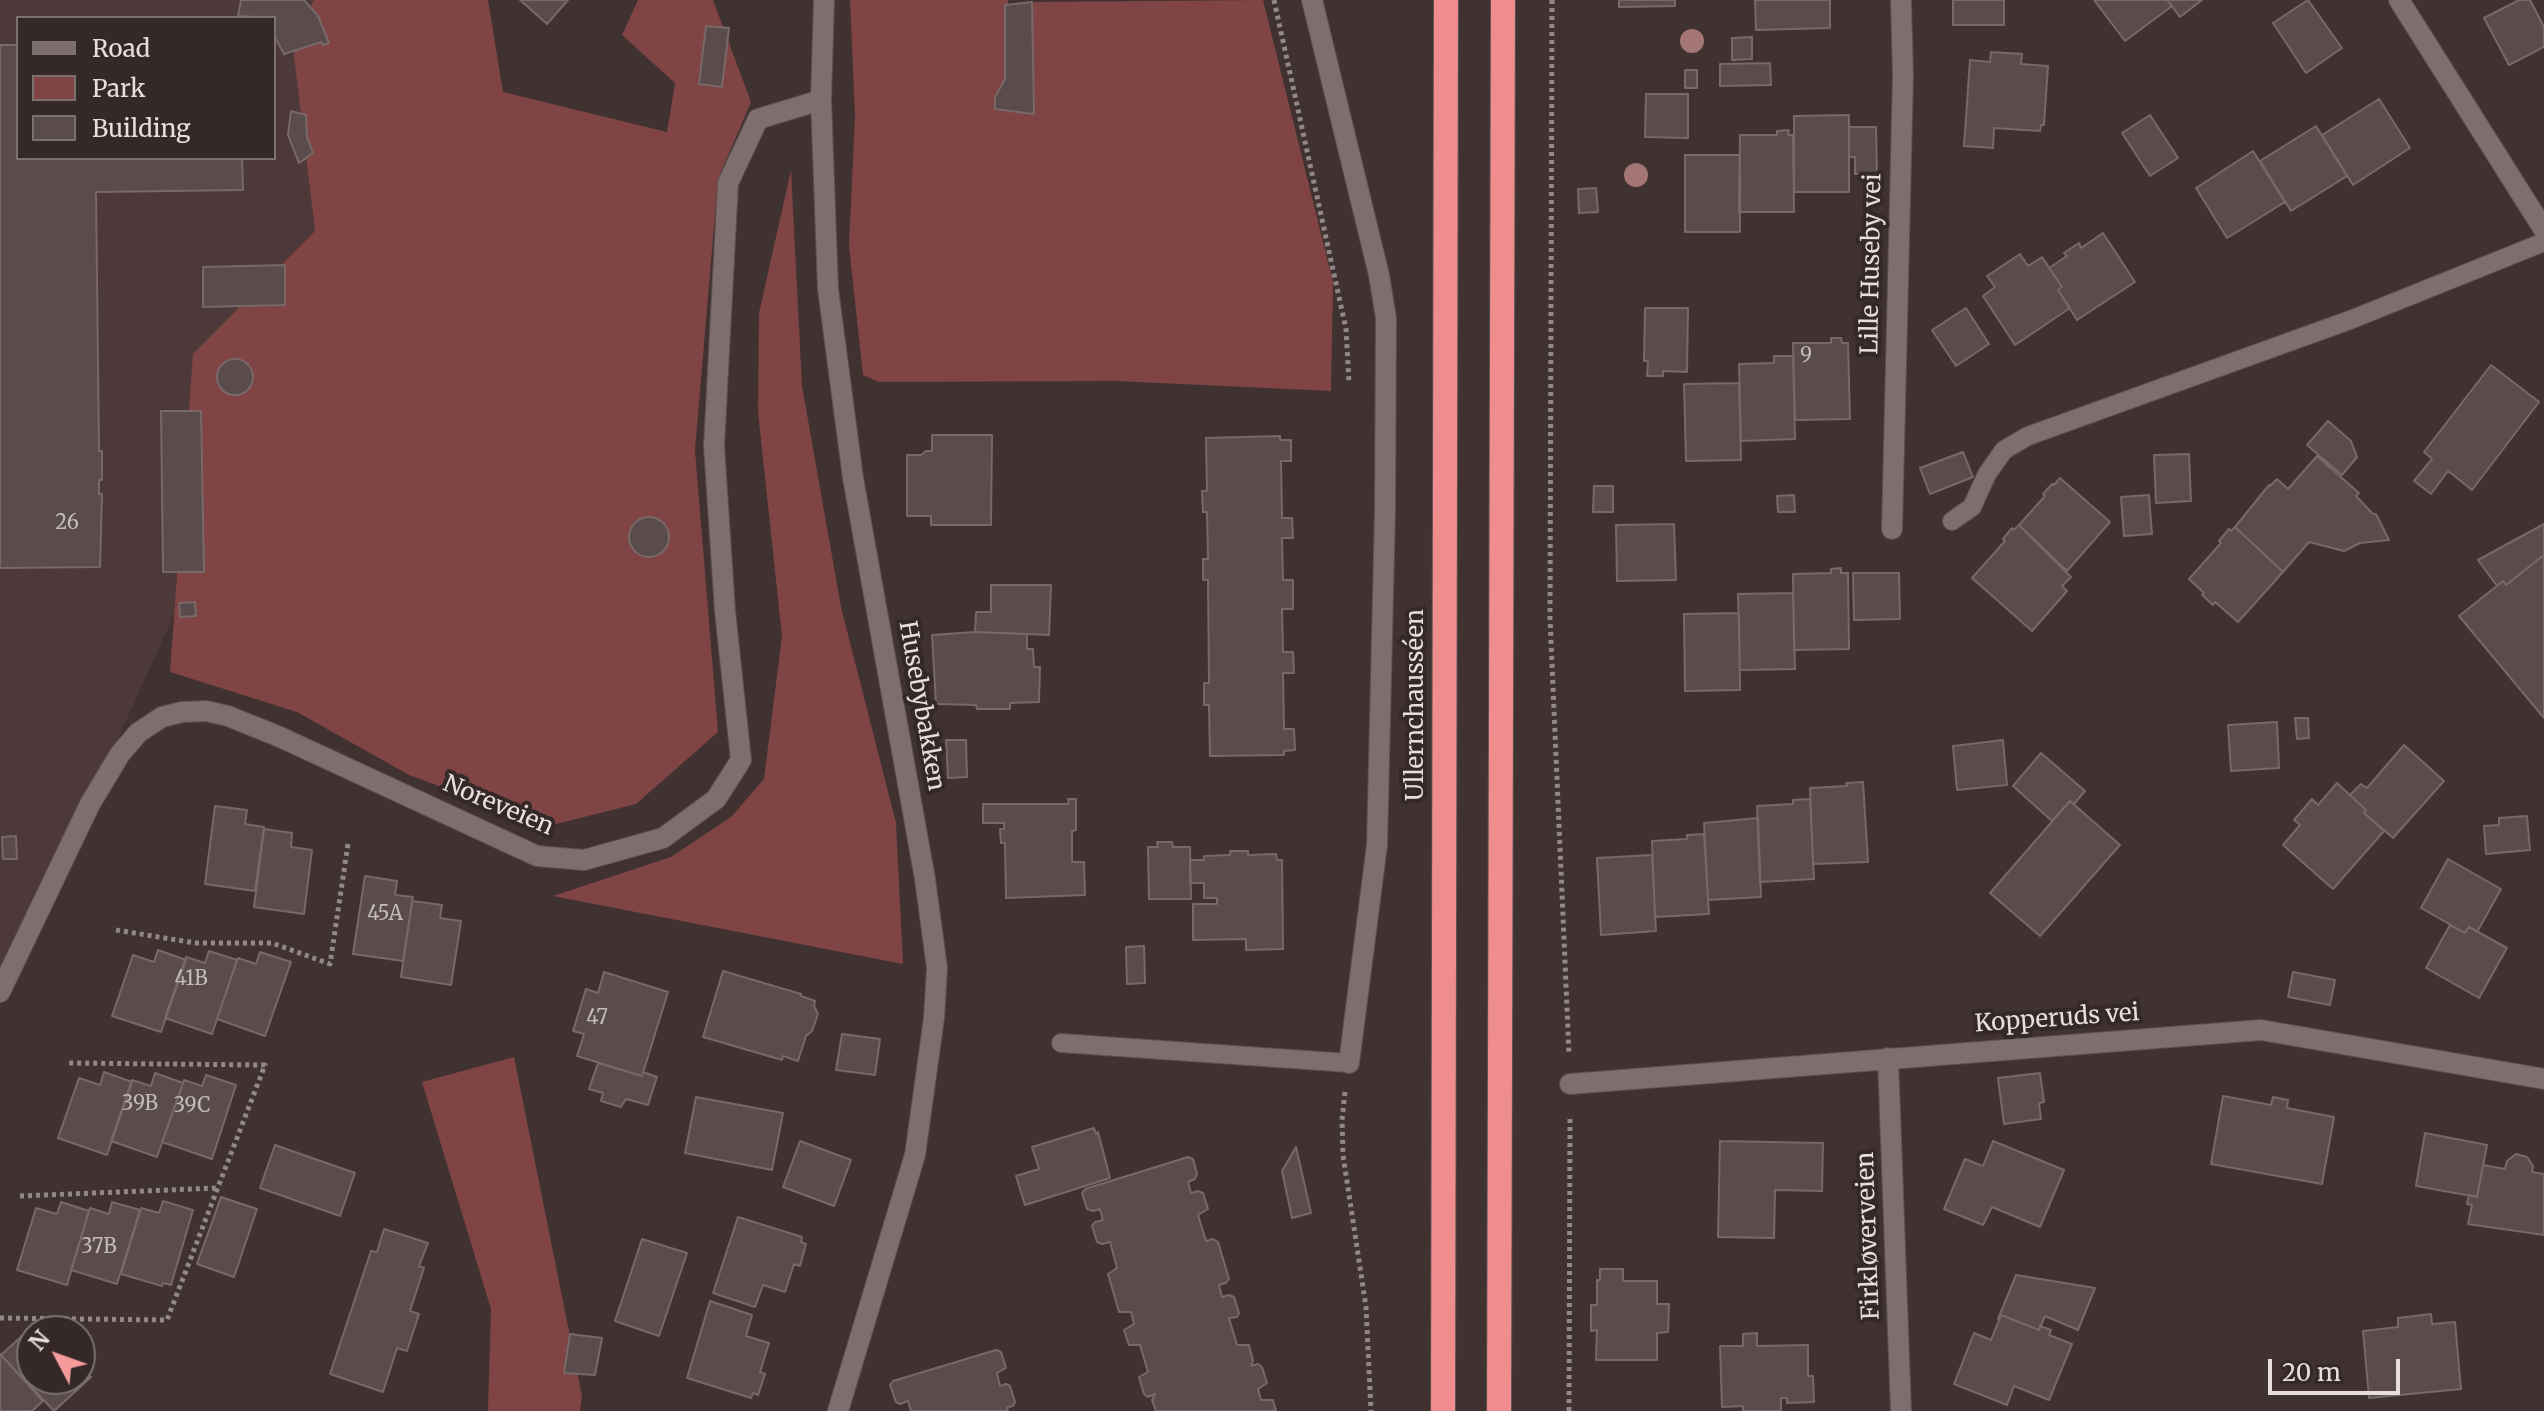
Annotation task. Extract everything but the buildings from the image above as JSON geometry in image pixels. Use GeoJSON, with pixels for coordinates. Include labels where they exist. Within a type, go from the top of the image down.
{"type":"FeatureCollection","features":[{"type":"Feature","properties":{"kind":"highway","name":"Ullernchausséen"},"geometry":{"type":"LineString","coordinates":[[1443,1411],[1446,0]]}},
{"type":"Feature","properties":{"kind":"highway"},"geometry":{"type":"LineString","coordinates":[[1499,1411],[1503,0]]}},
{"type":"Feature","properties":{"kind":"street","name":"Husebybakken"},"geometry":{"type":"LineString","coordinates":[[824,0],[821,100],[828,289],[853,478],[925,879],[937,968],[934,1018],[915,1155],[838,1411]]}},
{"type":"Feature","properties":{"kind":"street","name":"Ullernchausséen"},"geometry":{"type":"LineString","coordinates":[[1312,0],[1375,260],[1386,318],[1377,845],[1349,1063]]}},
{"type":"Feature","properties":{"kind":"street","name":"Lille Huseby vei"},"geometry":{"type":"LineString","coordinates":[[1892,529],[1903,76],[1901,0]]}},
{"type":"Feature","properties":{"kind":"street"},"geometry":{"type":"LineString","coordinates":[[2399,0],[2544,230]]}},
{"type":"Feature","properties":{"kind":"street","name":"Noreveien"},"geometry":{"type":"LineString","coordinates":[[0,992],[90,804],[129,743],[162,717],[206,711],[228,716],[537,856],[584,860],[663,838],[716,799],[741,760],[725,611],[714,446],[728,183],[758,119],[821,100]]}},
{"type":"Feature","properties":{"kind":"street","name":"Kopperuds vei"},"geometry":{"type":"LineString","coordinates":[[1570,1084],[2261,1030],[2544,1079]]}},
{"type":"Feature","properties":{"kind":"street","name":"Firkløverveien"},"geometry":{"type":"LineString","coordinates":[[1888,1058],[1901,1411]]}},
{"type":"Feature","properties":{"kind":"lane"},"geometry":{"type":"LineString","coordinates":[[1952,521],[1972,507],[1987,474],[2004,450],[2028,436],[2350,320],[2544,242]]}},
{"type":"Feature","properties":{"kind":"lane"},"geometry":{"type":"LineString","coordinates":[[1061,1043],[1349,1063]]}},
{"type":"Feature","properties":{"kind":"path"},"geometry":{"type":"LineString","coordinates":[[1274,0],[1346,329],[1350,387]]}},
{"type":"Feature","properties":{"kind":"path"},"geometry":{"type":"LineString","coordinates":[[1552,0],[1550,618],[1570,1084],[1569,1411]]}},
{"type":"Feature","properties":{"kind":"path"},"geometry":{"type":"LineString","coordinates":[[116,930],[195,943],[272,943],[330,964],[348,844]]}},
{"type":"Feature","properties":{"kind":"path"},"geometry":{"type":"LineString","coordinates":[[0,1318],[167,1320],[265,1065],[66,1063]]}},
{"type":"Feature","properties":{"kind":"path"},"geometry":{"type":"LineString","coordinates":[[1349,1063],[1342,1120],[1343,1155],[1366,1307],[1371,1411]]}},
{"type":"Feature","properties":{"kind":"path"},"geometry":{"type":"LineString","coordinates":[[20,1196],[217,1188]]}},
{"type":"Feature","properties":{"kind":"shaded area"},"geometry":{"type":"Polygon","coordinates":[[[0,0],[401,0],[398,120],[0,999],[0,0]]]}},
{"type":"Feature","properties":{"kind":"green space"},"geometry":{"type":"Polygon","coordinates":[[[314,0],[488,0],[503,92],[667,132],[675,83],[622,35],[638,0],[713,0],[751,102],[718,179],[695,450],[718,732],[636,804],[548,826],[409,775],[297,712],[170,672],[193,354],[315,231],[292,39],[314,0]]]}},
{"type":"Feature","properties":{"kind":"green space"},"geometry":{"type":"Polygon","coordinates":[[[850,0],[1008,0],[1005,5],[1005,79],[995,97],[995,109],[1033,114],[1032,2],[1263,0],[1333,282],[1331,391],[1117,381],[879,382],[863,375],[849,246],[855,116],[850,0]]]}},
{"type":"Feature","properties":{"kind":"green space"},"geometry":{"type":"Polygon","coordinates":[[[791,170],[802,386],[841,607],[896,823],[903,964],[553,896],[671,857],[731,817],[764,779],[782,636],[758,412],[759,313],[791,170]]]}},
{"type":"Feature","properties":{"kind":"green space"},"geometry":{"type":"Polygon","coordinates":[[[514,1057],[582,1396],[580,1411],[488,1411],[491,1309],[422,1082],[514,1057]]]}}]}
